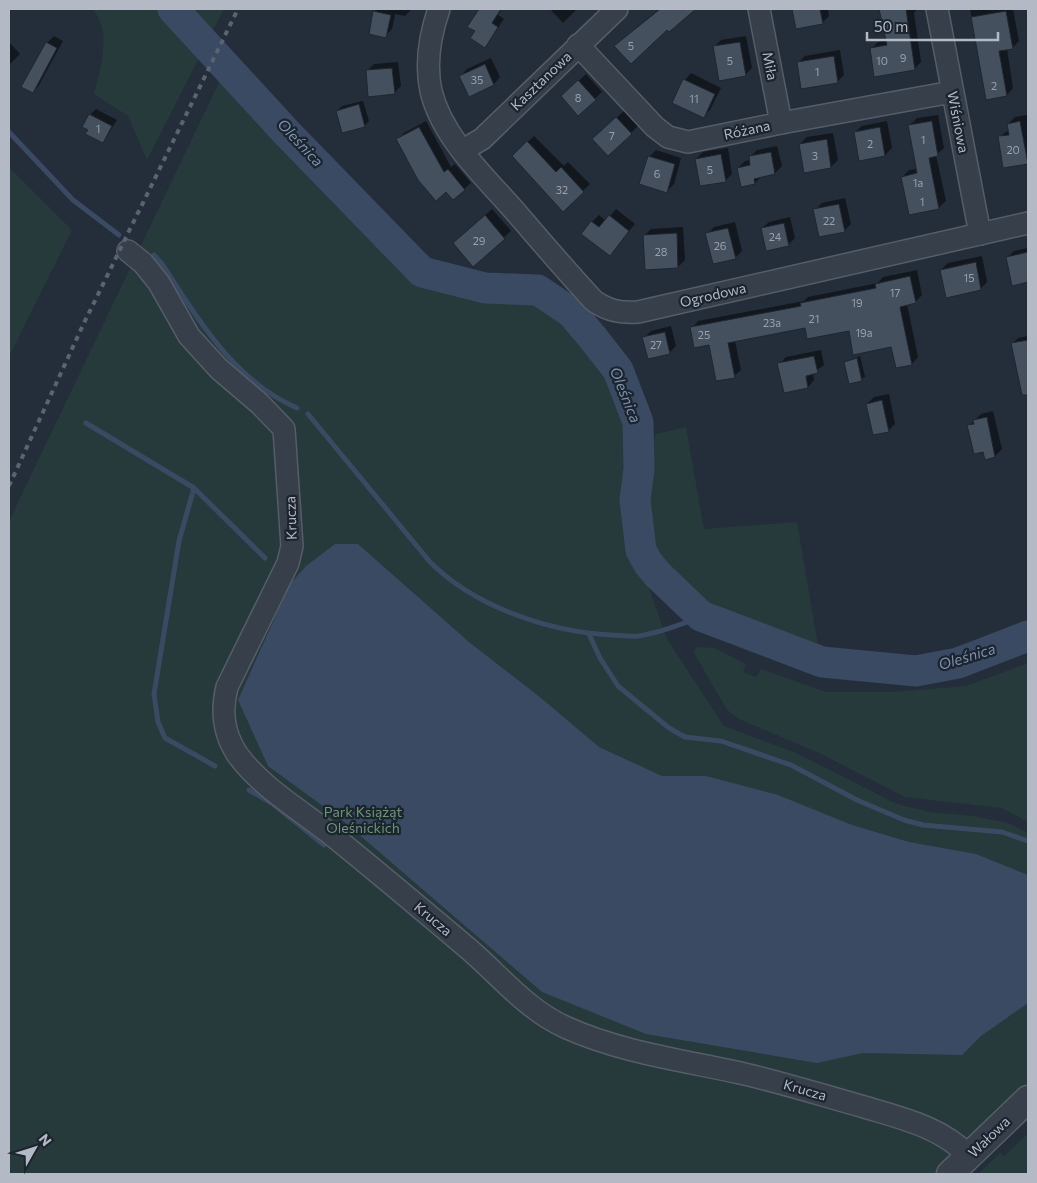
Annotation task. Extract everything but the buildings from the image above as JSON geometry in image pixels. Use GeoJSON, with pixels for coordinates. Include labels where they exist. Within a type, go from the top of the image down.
{"type":"FeatureCollection","features":[{"type":"Feature","properties":{"kind":"street","name":"Ogrodowa"},"geometry":{"type":"LineString","coordinates":[[439,9],[429,45],[431,91],[441,116],[463,150],[594,301],[606,309],[622,313],[638,312],[1028,224]]}},
{"type":"Feature","properties":{"kind":"street","name":"Kasztanowa"},"geometry":{"type":"LineString","coordinates":[[463,150],[482,138],[617,9]]}},
{"type":"Feature","properties":{"kind":"street","name":"Miła"},"geometry":{"type":"LineString","coordinates":[[759,9],[781,123]]}},
{"type":"Feature","properties":{"kind":"street","name":"Wiśniowa"},"geometry":{"type":"LineString","coordinates":[[938,9],[980,234]]}},
{"type":"Feature","properties":{"kind":"street","name":"Różana"},"geometry":{"type":"LineString","coordinates":[[578,45],[655,127],[668,136],[688,142],[952,92]]}},
{"type":"Feature","properties":{"kind":"street","name":"Krucza"},"geometry":{"type":"LineString","coordinates":[[128,250],[143,263],[159,283],[189,336],[219,369],[260,404],[284,429],[292,546],[288,563],[227,688],[222,707],[227,730],[236,751],[253,774],[330,834],[468,948],[511,990],[540,1012],[566,1027],[635,1051],[780,1083],[914,1122],[947,1137],[969,1156]]}},
{"type":"Feature","properties":{"kind":"street","name":"Wałowa"},"geometry":{"type":"LineString","coordinates":[[950,1174],[1028,1099]]}},
{"type":"Feature","properties":{"kind":"green space"},"geometry":{"type":"Polygon","coordinates":[[[92,9],[224,9],[147,160],[128,116],[94,94],[102,62],[103,39],[102,28],[92,9]]]}},
{"type":"Feature","properties":{"kind":"green space","name":"Park Książąt Oleśnickich"},"geometry":{"type":"Polygon","coordinates":[[[222,76],[420,282],[541,303],[593,350],[622,396],[630,433],[631,491],[636,551],[667,639],[724,726],[796,753],[897,804],[930,812],[973,816],[1008,823],[1028,833],[1028,1083],[935,1174],[9,1174],[9,521],[222,76]]]}},
{"type":"Feature","properties":{"kind":"green space"},"geometry":{"type":"Polygon","coordinates":[[[9,167],[72,230],[9,357],[9,167]]]}},
{"type":"Feature","properties":{"kind":"green space"},"geometry":{"type":"Polygon","coordinates":[[[686,427],[704,529],[797,522],[818,645],[723,612],[679,586],[663,569],[652,548],[649,534],[647,491],[649,462],[656,434],[686,427]]]}},
{"type":"Feature","properties":{"kind":"green space"},"geometry":{"type":"Polygon","coordinates":[[[696,647],[715,648],[746,664],[743,672],[756,677],[761,669],[826,692],[892,692],[966,686],[1028,663],[1028,822],[1001,808],[905,797],[819,753],[739,719],[727,710],[694,653],[696,647]]]}},
{"type":"Feature","properties":{"kind":"green space"},"geometry":{"type":"Polygon","coordinates":[[[1028,1133],[1028,1174],[978,1174],[1000,1153],[1004,1156],[1028,1133]]]}},
{"type":"Feature","properties":{"kind":"water"},"geometry":{"type":"Polygon","coordinates":[[[335,544],[358,544],[469,642],[541,698],[599,747],[662,776],[706,776],[778,795],[852,825],[909,842],[976,854],[1028,875],[1028,1003],[981,1036],[962,1055],[863,1053],[817,1063],[646,1034],[542,992],[342,820],[268,766],[238,700],[290,584],[306,566],[335,544]]]}},
{"type":"Feature","properties":{"kind":"waterway","name":"Oleśnica"},"geometry":{"type":"LineString","coordinates":[[173,9],[286,132],[422,272],[485,288],[538,290],[572,313],[618,370],[638,422],[639,469],[635,500],[641,550],[648,563],[658,575],[701,616],[822,662],[916,671],[958,663],[1028,636]]}},
{"type":"Feature","properties":{"kind":"waterway"},"geometry":{"type":"LineString","coordinates":[[9,132],[73,200],[119,235]]}},
{"type":"Feature","properties":{"kind":"waterway"},"geometry":{"type":"LineString","coordinates":[[154,255],[204,327],[236,365],[254,382],[274,396],[297,408]]}},
{"type":"Feature","properties":{"kind":"waterway"},"geometry":{"type":"LineString","coordinates":[[308,414],[430,562],[448,578],[491,604],[514,614],[563,629],[629,636],[654,633],[701,616]]}},
{"type":"Feature","properties":{"kind":"waterway"},"geometry":{"type":"LineString","coordinates":[[86,423],[194,488],[265,558]]}},
{"type":"Feature","properties":{"kind":"waterway"},"geometry":{"type":"LineString","coordinates":[[194,488],[179,541],[154,694],[158,722],[165,738],[215,766]]}},
{"type":"Feature","properties":{"kind":"waterway"},"geometry":{"type":"LineString","coordinates":[[589,634],[600,658],[618,686],[669,728],[685,737],[721,741],[791,765],[857,800],[904,820],[923,825],[1002,832],[1028,841]]}},
{"type":"Feature","properties":{"kind":"waterway"},"geometry":{"type":"LineString","coordinates":[[249,790],[273,804],[324,845]]}},
{"type":"Feature","properties":{"kind":"railway"},"geometry":{"type":"LineString","coordinates":[[9,486],[83,325],[238,9]]}}]}
